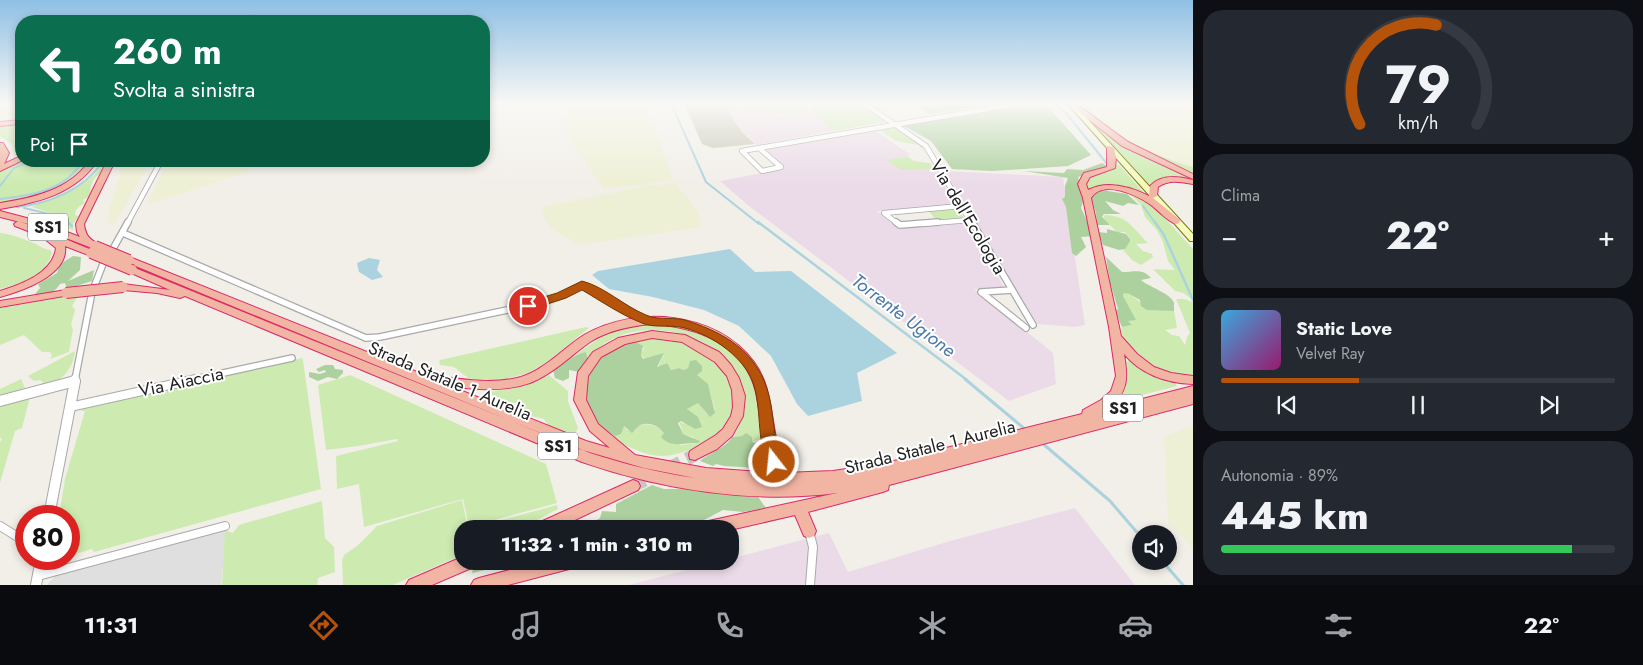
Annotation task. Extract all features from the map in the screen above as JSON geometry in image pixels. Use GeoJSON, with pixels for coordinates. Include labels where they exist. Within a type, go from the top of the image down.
{"type":"FeatureCollection","features":[{"type":"Feature","properties":{"kind":"highway"},"geometry":{"type":"LineString","coordinates":[[1107,130],[1125,144],[1193,177]]}},
{"type":"Feature","properties":{"kind":"highway"},"geometry":{"type":"LineString","coordinates":[[0,145],[5,153],[0,164]]}},
{"type":"Feature","properties":{"kind":"highway"},"geometry":{"type":"LineString","coordinates":[[1073,421],[1105,403],[1118,389],[1122,380],[1122,368],[1087,198],[1082,188],[1082,180],[1087,176],[1111,168],[1112,157],[1110,148]]}},
{"type":"Feature","properties":{"kind":"highway"},"geometry":{"type":"LineString","coordinates":[[0,169],[15,161]]}},
{"type":"Feature","properties":{"kind":"highway"},"geometry":{"type":"LineString","coordinates":[[0,206],[32,200],[61,189],[83,176],[89,167]]}},
{"type":"Feature","properties":{"kind":"highway"},"geometry":{"type":"LineString","coordinates":[[92,247],[82,235],[80,224],[108,167]]}},
{"type":"Feature","properties":{"kind":"highway"},"geometry":{"type":"LineString","coordinates":[[1153,196],[1154,186],[1162,181],[1177,179],[1193,182]]}},
{"type":"Feature","properties":{"kind":"highway"},"geometry":{"type":"LineString","coordinates":[[1087,198],[1090,192],[1097,188],[1124,190],[1146,198],[1176,221]]}},
{"type":"Feature","properties":{"kind":"highway","name":"Strada Statale 1 Aurelia"},"geometry":{"type":"LineString","coordinates":[[0,214],[35,222],[210,302],[609,466],[641,474],[702,484],[799,490],[858,485],[926,470],[997,446]]}},
{"type":"Feature","properties":{"kind":"highway","name":"Strada Statale 1 Aurelia"},"geometry":{"type":"LineString","coordinates":[[0,220],[92,247]]}},
{"type":"Feature","properties":{"kind":"highway"},"geometry":{"type":"LineString","coordinates":[[0,294],[34,281],[57,262],[60,257],[60,247],[41,232]]}},
{"type":"Feature","properties":{"kind":"highway","name":"Strada Statale 1 Aurelia"},"geometry":{"type":"LineString","coordinates":[[131,265],[418,377],[584,445],[640,463],[717,475],[755,478],[832,478],[997,446],[1193,399]]}},
{"type":"Feature","properties":{"kind":"highway"},"geometry":{"type":"LineString","coordinates":[[0,304],[66,293],[122,288],[166,292],[210,302]]}},
{"type":"Feature","properties":{"kind":"highway"},"geometry":{"type":"LineString","coordinates":[[418,377],[486,386],[517,382],[543,372],[588,338],[623,324],[646,320],[671,321],[695,327],[717,336],[738,352],[758,378],[762,391],[768,442],[779,470]]}},
{"type":"Feature","properties":{"kind":"highway"},"geometry":{"type":"LineString","coordinates":[[1114,328],[1126,350],[1143,365],[1172,378],[1193,380]]}},
{"type":"Feature","properties":{"kind":"highway"},"geometry":{"type":"LineString","coordinates":[[640,463],[611,445],[591,426],[581,407],[578,392],[582,375],[593,359],[612,344],[639,336],[668,336],[699,345],[720,359],[734,378],[740,402],[735,422],[720,440],[695,455]]}},
{"type":"Feature","properties":{"kind":"highway","name":"Strada Statale 1 Aurelia"},"geometry":{"type":"LineString","coordinates":[[1058,430],[1073,421],[1193,390]]}},
{"type":"Feature","properties":{"kind":"highway"},"geometry":{"type":"LineString","coordinates":[[739,521],[836,500],[888,485],[926,470]]}},
{"type":"Feature","properties":{"kind":"highway"},"geometry":{"type":"LineString","coordinates":[[560,520],[633,486]]}},
{"type":"Feature","properties":{"kind":"highway"},"geometry":{"type":"LineString","coordinates":[[802,514],[809,531]]}},
{"type":"Feature","properties":{"kind":"highway"},"geometry":{"type":"LineString","coordinates":[[414,585],[454,568]]}},
{"type":"Feature","properties":{"kind":"highway"},"geometry":{"type":"LineString","coordinates":[[479,585],[540,570]]}},
{"type":"Feature","properties":{"kind":"highway"},"geometry":{"type":"LineString","coordinates":[[499,585],[533,572]]}},
{"type":"Feature","properties":{"kind":"main road"},"geometry":{"type":"LineString","coordinates":[[1094,130],[1191,237]]}},
{"type":"Feature","properties":{"kind":"street"},"geometry":{"type":"LineString","coordinates":[[759,148],[780,168],[762,171],[742,151],[855,130]]}},
{"type":"Feature","properties":{"kind":"street","name":"Via dell'Ecologia"},"geometry":{"type":"LineString","coordinates":[[904,130],[926,146],[1033,326]]}},
{"type":"Feature","properties":{"kind":"street"},"geometry":{"type":"LineString","coordinates":[[114,247],[158,167]]}},
{"type":"Feature","properties":{"kind":"street"},"geometry":{"type":"LineString","coordinates":[[961,206],[884,213],[900,225],[970,220]]}},
{"type":"Feature","properties":{"kind":"street"},"geometry":{"type":"LineString","coordinates":[[123,233],[366,338],[380,337],[540,303],[562,296],[582,285],[646,320]]}},
{"type":"Feature","properties":{"kind":"street"},"geometry":{"type":"LineString","coordinates":[[51,505],[93,290],[103,264]]}},
{"type":"Feature","properties":{"kind":"street"},"geometry":{"type":"LineString","coordinates":[[1012,290],[981,292],[1026,328]]}},
{"type":"Feature","properties":{"kind":"street","name":"Via Aiaccia"},"geometry":{"type":"LineString","coordinates":[[70,406],[292,358]]}},
{"type":"Feature","properties":{"kind":"street"},"geometry":{"type":"LineString","coordinates":[[0,401],[75,381]]}},
{"type":"Feature","properties":{"kind":"street"},"geometry":{"type":"LineString","coordinates":[[0,526],[15,535]]}},
{"type":"Feature","properties":{"kind":"street"},"geometry":{"type":"LineString","coordinates":[[37,580],[225,526]]}},
{"type":"Feature","properties":{"kind":"street"},"geometry":{"type":"LineString","coordinates":[[809,531],[813,548],[810,585]]}},
{"type":"Feature","properties":{"kind":"shaded area"},"geometry":{"type":"Polygon","coordinates":[[[566,130],[655,130],[673,179],[643,185],[603,188],[566,130]]]}},
{"type":"Feature","properties":{"kind":"shaded area"},"geometry":{"type":"Polygon","coordinates":[[[696,130],[741,130],[755,144],[713,148],[702,144],[696,130]]]}},
{"type":"Feature","properties":{"kind":"shaded area"},"geometry":{"type":"Polygon","coordinates":[[[742,130],[833,131],[757,145],[742,130]]]}},
{"type":"Feature","properties":{"kind":"shaded area"},"geometry":{"type":"Polygon","coordinates":[[[875,130],[911,155],[889,160],[902,170],[935,168],[956,205],[877,211],[898,228],[966,223],[1004,287],[974,289],[1053,353],[1056,384],[1009,401],[749,206],[720,181],[784,169],[763,149],[875,130]]]}},
{"type":"Feature","properties":{"kind":"shaded area"},"geometry":{"type":"Polygon","coordinates":[[[1113,130],[1193,130],[1193,167],[1159,155],[1122,137],[1113,130]]]}},
{"type":"Feature","properties":{"kind":"shaded area"},"geometry":{"type":"Polygon","coordinates":[[[122,167],[147,167],[115,224],[110,225],[107,220],[122,167]]]}},
{"type":"Feature","properties":{"kind":"shaded area"},"geometry":{"type":"Polygon","coordinates":[[[164,167],[249,167],[247,172],[147,205],[164,167]]]}},
{"type":"Feature","properties":{"kind":"shaded area"},"geometry":{"type":"Polygon","coordinates":[[[945,171],[1063,177],[1085,325],[1075,327],[1037,324],[945,171]]]}},
{"type":"Feature","properties":{"kind":"shaded area"},"geometry":{"type":"Polygon","coordinates":[[[675,183],[698,211],[701,227],[579,245],[552,229],[543,216],[542,207],[641,187],[675,183]]]}},
{"type":"Feature","properties":{"kind":"shaded area"},"geometry":{"type":"Polygon","coordinates":[[[1193,426],[1193,548],[1177,532],[1177,525],[1170,525],[1168,523],[1164,436],[1193,426]]]}},
{"type":"Feature","properties":{"kind":"shaded area"},"geometry":{"type":"Polygon","coordinates":[[[1075,508],[1135,585],[629,585],[686,570],[739,570],[739,557],[829,533],[848,572],[950,541],[1075,508]]]}},
{"type":"Feature","properties":{"kind":"shaded area"},"geometry":{"type":"Polygon","coordinates":[[[227,529],[221,585],[47,585],[56,575],[227,529]]]}},
{"type":"Feature","properties":{"kind":"green space"},"geometry":{"type":"Polygon","coordinates":[[[0,130],[15,130],[15,156],[13,145],[0,136],[0,130]]]}},
{"type":"Feature","properties":{"kind":"green space"},"geometry":{"type":"Polygon","coordinates":[[[880,130],[900,130],[918,142],[930,160],[919,145],[896,141],[880,130]]]}},
{"type":"Feature","properties":{"kind":"green space"},"geometry":{"type":"Polygon","coordinates":[[[912,130],[1069,130],[1091,155],[1068,166],[992,171],[952,169],[931,141],[912,130]]]}},
{"type":"Feature","properties":{"kind":"green space"},"geometry":{"type":"Polygon","coordinates":[[[1111,130],[1162,157],[1193,167],[1193,175],[1133,147],[1111,130]]]}},
{"type":"Feature","properties":{"kind":"green space"},"geometry":{"type":"Polygon","coordinates":[[[1101,132],[1193,178],[1193,181],[1164,179],[1149,184],[1101,132]]]}},
{"type":"Feature","properties":{"kind":"green space"},"geometry":{"type":"Polygon","coordinates":[[[875,152],[888,160],[907,156],[914,161],[930,163],[934,169],[901,170],[875,152]]]}},
{"type":"Feature","properties":{"kind":"green space"},"geometry":{"type":"Polygon","coordinates":[[[15,162],[15,167],[85,167],[74,179],[50,192],[0,205],[0,171],[15,162]]]}},
{"type":"Feature","properties":{"kind":"green space"},"geometry":{"type":"Polygon","coordinates":[[[1102,163],[1109,167],[1078,177],[1084,198],[1081,208],[1094,236],[1081,237],[1086,247],[1076,256],[1072,253],[1066,207],[1062,199],[1065,197],[1065,186],[1068,178],[1024,171],[1064,173],[1067,169],[1083,170],[1102,163]]]}},
{"type":"Feature","properties":{"kind":"green space"},"geometry":{"type":"Polygon","coordinates":[[[1115,164],[1119,165],[1146,195],[1100,186],[1088,190],[1085,188],[1087,178],[1111,171],[1115,164]]]}},
{"type":"Feature","properties":{"kind":"green space"},"geometry":{"type":"Polygon","coordinates":[[[102,167],[102,173],[92,183],[90,196],[83,200],[85,203],[76,211],[75,215],[81,217],[73,223],[73,230],[68,228],[60,216],[32,207],[82,184],[102,167]]]}},
{"type":"Feature","properties":{"kind":"green space"},"geometry":{"type":"Polygon","coordinates":[[[1101,190],[1127,194],[1139,205],[1128,203],[1123,206],[1105,201],[1113,210],[1121,214],[1104,214],[1102,217],[1110,225],[1097,225],[1091,196],[1101,190]]]}},
{"type":"Feature","properties":{"kind":"green space"},"geometry":{"type":"Polygon","coordinates":[[[1130,194],[1152,204],[1193,249],[1193,300],[1183,293],[1175,291],[1153,269],[1175,270],[1168,261],[1163,242],[1157,230],[1145,217],[1141,205],[1130,194]]]}},
{"type":"Feature","properties":{"kind":"green space"},"geometry":{"type":"Polygon","coordinates":[[[958,209],[964,218],[936,220],[929,211],[958,209]]]}},
{"type":"Feature","properties":{"kind":"green space"},"geometry":{"type":"Polygon","coordinates":[[[1105,215],[1120,218],[1130,224],[1148,243],[1136,244],[1143,251],[1152,254],[1153,257],[1141,265],[1132,260],[1123,250],[1132,240],[1125,232],[1117,232],[1103,218],[1105,215]]]}},
{"type":"Feature","properties":{"kind":"green space"},"geometry":{"type":"Polygon","coordinates":[[[1107,229],[1126,234],[1131,240],[1125,249],[1119,250],[1103,245],[1098,232],[1107,233],[1107,229]]]}},
{"type":"Feature","properties":{"kind":"green space"},"geometry":{"type":"Polygon","coordinates":[[[0,233],[20,238],[50,250],[52,252],[45,267],[24,281],[0,289],[0,233]]]}},
{"type":"Feature","properties":{"kind":"green space"},"geometry":{"type":"Polygon","coordinates":[[[73,256],[81,257],[80,270],[68,281],[94,270],[92,281],[67,289],[65,283],[60,284],[50,293],[43,295],[35,294],[40,288],[38,284],[57,273],[60,264],[73,256]]]}},
{"type":"Feature","properties":{"kind":"green space"},"geometry":{"type":"Polygon","coordinates":[[[1106,257],[1122,272],[1138,271],[1148,275],[1151,278],[1141,280],[1169,297],[1174,303],[1174,311],[1147,310],[1141,306],[1140,300],[1124,293],[1123,296],[1136,320],[1128,321],[1132,325],[1122,327],[1115,311],[1118,309],[1110,282],[1106,257]]]}},
{"type":"Feature","properties":{"kind":"green space"},"geometry":{"type":"Polygon","coordinates":[[[1124,293],[1149,306],[1174,311],[1177,328],[1165,330],[1172,335],[1179,336],[1185,345],[1190,333],[1176,299],[1193,302],[1193,376],[1173,375],[1154,369],[1127,345],[1122,333],[1122,327],[1132,325],[1127,321],[1131,314],[1123,296],[1124,293]]]}},
{"type":"Feature","properties":{"kind":"green space"},"geometry":{"type":"Polygon","coordinates":[[[72,296],[77,298],[72,306],[75,310],[71,324],[73,329],[69,352],[50,359],[52,355],[50,352],[42,352],[24,335],[0,345],[0,308],[72,296]]]}},
{"type":"Feature","properties":{"kind":"green space"},"geometry":{"type":"Polygon","coordinates":[[[642,324],[670,326],[698,333],[712,339],[735,356],[745,367],[753,383],[757,401],[760,438],[752,442],[742,436],[734,436],[744,406],[740,379],[723,357],[699,340],[670,332],[640,331],[611,340],[588,359],[587,353],[575,355],[608,333],[642,324]]]}},
{"type":"Feature","properties":{"kind":"green space"},"geometry":{"type":"Polygon","coordinates":[[[586,327],[589,328],[544,364],[528,373],[503,380],[486,381],[468,378],[454,367],[440,365],[439,362],[440,360],[586,327]]]}},
{"type":"Feature","properties":{"kind":"green space"},"geometry":{"type":"Polygon","coordinates":[[[656,338],[681,342],[707,356],[721,369],[730,383],[734,398],[733,412],[726,426],[712,439],[692,449],[667,456],[641,452],[621,443],[611,435],[613,436],[624,426],[627,430],[635,431],[640,425],[646,424],[662,430],[680,445],[698,443],[693,437],[683,434],[679,421],[684,424],[692,413],[688,412],[688,407],[698,403],[707,414],[715,409],[710,392],[689,364],[688,368],[684,370],[679,368],[671,370],[666,363],[658,367],[664,354],[645,360],[641,354],[644,348],[636,342],[627,343],[656,338]]]}},
{"type":"Feature","properties":{"kind":"green space"},"geometry":{"type":"Polygon","coordinates":[[[636,342],[643,346],[641,355],[643,359],[664,353],[657,367],[667,363],[671,370],[679,368],[684,370],[688,368],[690,361],[696,360],[702,366],[702,371],[697,375],[708,384],[715,413],[710,417],[698,403],[687,409],[698,417],[702,427],[695,429],[681,421],[678,423],[683,434],[700,441],[698,443],[669,443],[661,437],[664,433],[662,430],[650,424],[640,425],[632,433],[624,426],[621,434],[615,436],[599,426],[584,399],[590,372],[605,353],[619,345],[636,342]]]}},
{"type":"Feature","properties":{"kind":"green space"},"geometry":{"type":"Polygon","coordinates":[[[75,351],[69,369],[55,381],[41,384],[43,382],[40,380],[34,381],[28,376],[75,351]]]}},
{"type":"Feature","properties":{"kind":"green space"},"geometry":{"type":"Polygon","coordinates":[[[586,352],[588,359],[579,372],[569,370],[569,378],[563,381],[555,378],[553,370],[573,357],[586,352]]]}},
{"type":"Feature","properties":{"kind":"green space"},"geometry":{"type":"Polygon","coordinates":[[[302,358],[321,489],[94,552],[92,549],[80,553],[80,505],[61,505],[65,479],[85,411],[81,411],[84,406],[302,358]]]}},
{"type":"Feature","properties":{"kind":"green space"},"geometry":{"type":"Polygon","coordinates":[[[1129,361],[1175,383],[1177,386],[1119,401],[1116,399],[1126,382],[1126,362],[1129,361]]]}},
{"type":"Feature","properties":{"kind":"green space"},"geometry":{"type":"Polygon","coordinates":[[[325,365],[333,365],[335,369],[343,370],[343,373],[337,379],[328,377],[318,381],[309,377],[309,372],[320,374],[326,372],[325,370],[319,372],[316,369],[325,365]]]}},
{"type":"Feature","properties":{"kind":"green space"},"geometry":{"type":"Polygon","coordinates":[[[350,375],[546,464],[557,503],[495,520],[468,520],[463,499],[364,527],[359,484],[337,489],[336,456],[398,441],[397,439],[326,450],[318,385],[350,375]]]}},
{"type":"Feature","properties":{"kind":"green space"},"geometry":{"type":"Polygon","coordinates":[[[549,375],[568,391],[568,401],[578,428],[574,436],[548,425],[544,419],[527,415],[521,404],[501,401],[485,393],[527,385],[549,375]]]}},
{"type":"Feature","properties":{"kind":"green space"},"geometry":{"type":"Polygon","coordinates":[[[21,379],[25,388],[0,397],[0,389],[21,379]]]}},
{"type":"Feature","properties":{"kind":"green space"},"geometry":{"type":"Polygon","coordinates":[[[30,397],[22,428],[15,431],[0,483],[0,442],[2,439],[0,438],[0,406],[30,397]]]}},
{"type":"Feature","properties":{"kind":"green space"},"geometry":{"type":"Polygon","coordinates":[[[746,433],[752,437],[752,442],[758,444],[762,455],[768,460],[768,463],[771,463],[773,469],[716,464],[713,466],[700,461],[726,444],[732,437],[742,436],[746,433]]]}},
{"type":"Feature","properties":{"kind":"green space"},"geometry":{"type":"Polygon","coordinates":[[[652,485],[664,489],[686,489],[758,497],[766,508],[743,512],[723,510],[704,520],[596,520],[600,518],[602,511],[616,512],[616,504],[652,485]]]}},
{"type":"Feature","properties":{"kind":"green space"},"geometry":{"type":"Polygon","coordinates":[[[462,500],[466,520],[454,520],[454,558],[393,585],[343,585],[342,560],[344,555],[357,546],[377,526],[462,500]]]}},
{"type":"Feature","properties":{"kind":"green space"},"geometry":{"type":"Polygon","coordinates":[[[322,501],[325,538],[334,547],[335,572],[318,578],[317,585],[222,585],[225,530],[233,533],[239,525],[322,501]]]}},
{"type":"Feature","properties":{"kind":"green space"},"geometry":{"type":"Polygon","coordinates":[[[557,505],[558,509],[537,520],[502,520],[557,505]]]}},
{"type":"Feature","properties":{"kind":"green space"},"geometry":{"type":"Polygon","coordinates":[[[473,570],[485,570],[472,573],[473,570]]]}},
{"type":"Feature","properties":{"kind":"water"},"geometry":{"type":"Polygon","coordinates":[[[730,249],[755,272],[791,271],[897,353],[857,373],[862,401],[808,416],[797,404],[771,356],[739,326],[704,310],[653,297],[609,289],[592,275],[598,271],[730,249]]]}},
{"type":"Feature","properties":{"kind":"water"},"geometry":{"type":"Polygon","coordinates":[[[369,258],[380,260],[377,270],[383,277],[372,280],[359,272],[357,263],[369,258]]]}},
{"type":"Feature","properties":{"kind":"waterway","name":"Torrente Ugione"},"geometry":{"type":"LineString","coordinates":[[683,130],[706,182],[759,224]]}},
{"type":"Feature","properties":{"kind":"waterway"},"geometry":{"type":"LineString","coordinates":[[1080,130],[1108,165]]}},
{"type":"Feature","properties":{"kind":"waterway"},"geometry":{"type":"LineString","coordinates":[[0,186],[16,167]]}},
{"type":"Feature","properties":{"kind":"waterway"},"geometry":{"type":"LineString","coordinates":[[0,199],[47,190],[67,179],[78,167]]}},
{"type":"Feature","properties":{"kind":"waterway"},"geometry":{"type":"LineString","coordinates":[[17,207],[54,199],[86,180],[98,167]]}},
{"type":"Feature","properties":{"kind":"waterway"},"geometry":{"type":"LineString","coordinates":[[1143,206],[1156,224]]}},
{"type":"Feature","properties":{"kind":"waterway"},"geometry":{"type":"LineString","coordinates":[[24,208],[62,217],[69,224]]}},
{"type":"Feature","properties":{"kind":"waterway"},"geometry":{"type":"LineString","coordinates":[[68,222],[72,226]]}},
{"type":"Feature","properties":{"kind":"waterway","name":"Torrente Ugione"},"geometry":{"type":"LineString","coordinates":[[758,222],[967,380]]}},
{"type":"Feature","properties":{"kind":"waterway"},"geometry":{"type":"LineString","coordinates":[[1155,222],[1164,235],[1193,300]]}},
{"type":"Feature","properties":{"kind":"waterway","name":"Torrente Ugione"},"geometry":{"type":"LineString","coordinates":[[965,379],[1026,430]]}},
{"type":"Feature","properties":{"kind":"waterway","name":"Torrente Ugione"},"geometry":{"type":"LineString","coordinates":[[1042,443],[1110,501],[1132,527]]}},
{"type":"Feature","properties":{"kind":"waterway","name":"Torrente Ugione"},"geometry":{"type":"LineString","coordinates":[[1170,570],[1183,585]]}},
{"type":"Feature","properties":{"kind":"tunnel"},"geometry":{"type":"LineString","coordinates":[[633,486],[695,455]]}},
{"type":"Feature","properties":{"kind":"route"},"geometry":{"type":"LineString","coordinates":[[528,306],[562,296],[582,285],[646,320],[683,323],[717,336],[738,352],[758,378],[762,391],[768,442],[774,462]]}}]}
